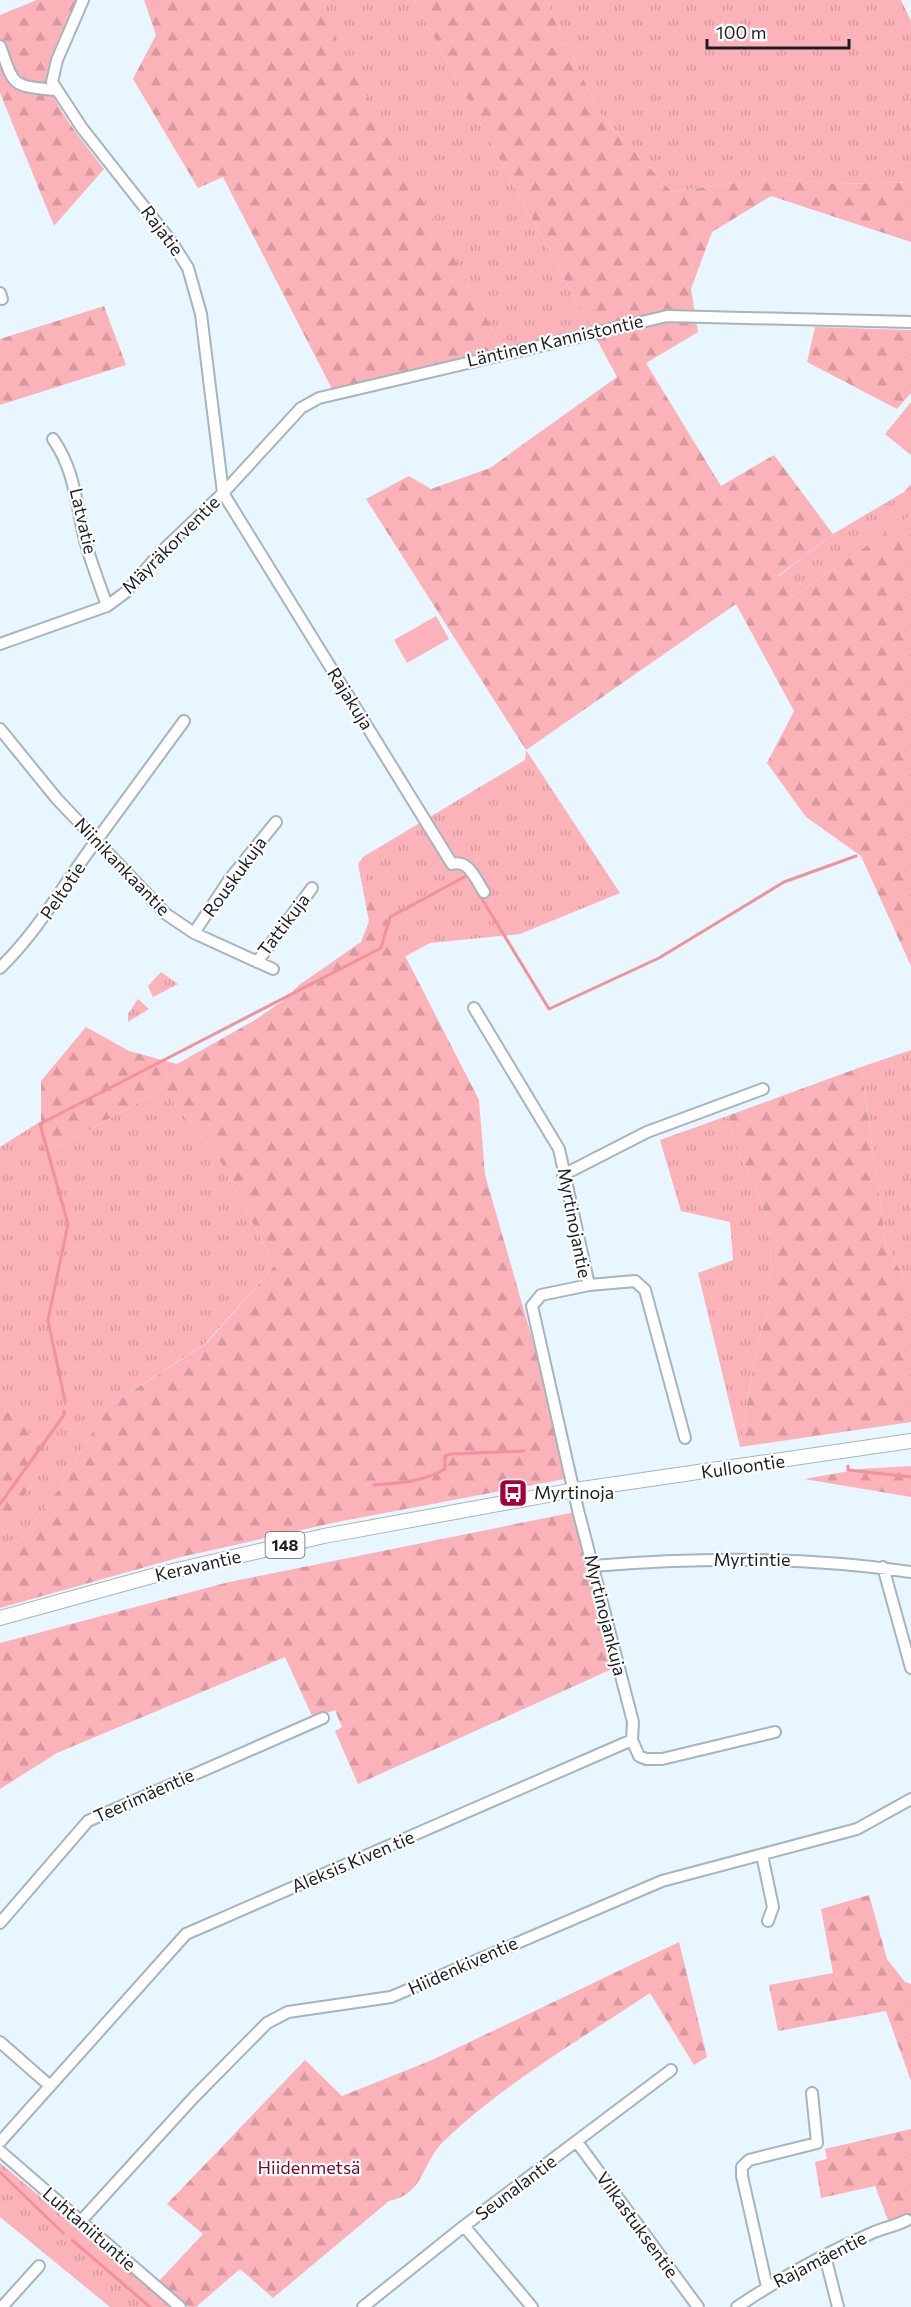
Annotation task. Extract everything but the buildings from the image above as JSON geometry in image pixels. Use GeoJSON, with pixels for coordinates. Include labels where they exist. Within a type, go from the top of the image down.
{"type":"FeatureCollection","features":[{"type":"Feature","properties":{"kind":"main road","name":"Kulloontie"},"geometry":{"type":"LineString","coordinates":[[574,1490],[911,1441]]}},
{"type":"Feature","properties":{"kind":"main road","name":"Keravantie"},"geometry":{"type":"LineString","coordinates":[[0,1618],[156,1575],[324,1536],[574,1490]]}},
{"type":"Feature","properties":{"kind":"street"},"geometry":{"type":"LineString","coordinates":[[0,45],[12,80],[24,88],[55,90],[52,82],[57,60],[84,0]]}},
{"type":"Feature","properties":{"kind":"street","name":"Rajatie"},"geometry":{"type":"LineString","coordinates":[[55,90],[188,268],[201,314],[223,493]]}},
{"type":"Feature","properties":{"kind":"street","name":"Läntinen Kannistontie"},"geometry":{"type":"LineString","coordinates":[[237,478],[301,408],[319,398],[641,320],[666,316],[911,322]]}},
{"type":"Feature","properties":{"kind":"street","name":"Latvatie"},"geometry":{"type":"LineString","coordinates":[[53,439],[63,454],[75,487],[86,543],[107,606]]}},
{"type":"Feature","properties":{"kind":"street","name":"Mäyräkorventie"},"geometry":{"type":"LineString","coordinates":[[0,644],[107,606],[126,592],[160,553],[237,478]]}},
{"type":"Feature","properties":{"kind":"street","name":"Rajakuja"},"geometry":{"type":"LineString","coordinates":[[223,493],[452,864],[459,862],[466,864],[484,892]]}},
{"type":"Feature","properties":{"kind":"street","name":"Peltotie"},"geometry":{"type":"LineString","coordinates":[[0,968],[33,933],[96,841],[184,721]]}},
{"type":"Feature","properties":{"kind":"street","name":"Niinikankaantie"},"geometry":{"type":"LineString","coordinates":[[0,729],[57,799],[166,914],[194,933],[273,969]]}},
{"type":"Feature","properties":{"kind":"street","name":"Rouskukuja"},"geometry":{"type":"LineString","coordinates":[[194,933],[229,880],[276,822]]}},
{"type":"Feature","properties":{"kind":"street","name":"Tattikuja"},"geometry":{"type":"LineString","coordinates":[[257,962],[312,888]]}},
{"type":"Feature","properties":{"kind":"street","name":"Myrtinojantie"},"geometry":{"type":"LineString","coordinates":[[474,1008],[552,1133],[559,1149],[589,1285],[541,1295],[532,1306],[574,1490]]}},
{"type":"Feature","properties":{"kind":"street"},"geometry":{"type":"LineString","coordinates":[[563,1175],[647,1132],[763,1089]]}},
{"type":"Feature","properties":{"kind":"street"},"geometry":{"type":"LineString","coordinates":[[589,1285],[635,1281],[645,1290],[685,1438]]}},
{"type":"Feature","properties":{"kind":"street","name":"Myrtinojankuja"},"geometry":{"type":"LineString","coordinates":[[574,1490],[603,1612],[633,1722],[632,1740]]}},
{"type":"Feature","properties":{"kind":"street","name":"Myrtintie"},"geometry":{"type":"LineString","coordinates":[[593,1566],[727,1560],[789,1560],[911,1572]]}},
{"type":"Feature","properties":{"kind":"street"},"geometry":{"type":"LineString","coordinates":[[883,1568],[911,1668]]}},
{"type":"Feature","properties":{"kind":"street","name":"Teerimäentie"},"geometry":{"type":"LineString","coordinates":[[0,1923],[88,1821],[323,1718]]}},
{"type":"Feature","properties":{"kind":"street"},"geometry":{"type":"LineString","coordinates":[[632,1740],[639,1756],[646,1759],[662,1759],[775,1732]]}},
{"type":"Feature","properties":{"kind":"street","name":"Aleksis Kiven tie"},"geometry":{"type":"LineString","coordinates":[[0,2142],[186,1934],[632,1740]]}},
{"type":"Feature","properties":{"kind":"street","name":"Hiidenkiventie"},"geometry":{"type":"LineString","coordinates":[[80,2222],[179,2113],[267,2023],[288,2012],[391,1997],[662,1881],[857,1829],[911,1799]]}},
{"type":"Feature","properties":{"kind":"street"},"geometry":{"type":"LineString","coordinates":[[762,1855],[773,1907],[768,1922]]}},
{"type":"Feature","properties":{"kind":"street"},"geometry":{"type":"LineString","coordinates":[[0,2042],[49,2085]]}},
{"type":"Feature","properties":{"kind":"street","name":"Seunalantie"},"geometry":{"type":"LineString","coordinates":[[368,2305],[464,2226],[671,2070]]}},
{"type":"Feature","properties":{"kind":"street"},"geometry":{"type":"LineString","coordinates":[[767,2287],[742,2176],[742,2167],[749,2160],[817,2144],[812,2093]]}},
{"type":"Feature","properties":{"kind":"street","name":"Vilkastuksentie"},"geometry":{"type":"LineString","coordinates":[[577,2142],[698,2307]]}},
{"type":"Feature","properties":{"kind":"street","name":"Luhtaniituntie"},"geometry":{"type":"LineString","coordinates":[[0,2151],[180,2307]]}},
{"type":"Feature","properties":{"kind":"street","name":"Rajamäentie"},"geometry":{"type":"LineString","coordinates":[[737,2307],[767,2287],[825,2256],[907,2220]]}},
{"type":"Feature","properties":{"kind":"street"},"geometry":{"type":"LineString","coordinates":[[464,2226],[532,2307]]}},
{"type":"Feature","properties":{"kind":"street"},"geometry":{"type":"LineString","coordinates":[[825,2256],[838,2307]]}},
{"type":"Feature","properties":{"kind":"street"},"geometry":{"type":"LineString","coordinates":[[2,2307],[39,2266]]}},
{"type":"Feature","properties":{"kind":"green space"},"geometry":{"type":"Polygon","coordinates":[[[37,0],[77,0],[54,50],[48,78],[50,88],[62,112],[104,169],[54,226],[0,93],[0,15],[37,0]]]}},
{"type":"Feature","properties":{"kind":"green space"},"geometry":{"type":"Polygon","coordinates":[[[144,0],[329,0],[318,5],[503,349],[332,389],[223,177],[198,188],[133,79],[156,35],[144,0]]]}},
{"type":"Feature","properties":{"kind":"green space"},"geometry":{"type":"Polygon","coordinates":[[[329,0],[414,0],[590,327],[503,349],[317,5],[329,0]]]}},
{"type":"Feature","properties":{"kind":"green space"},"geometry":{"type":"Polygon","coordinates":[[[414,0],[546,0],[600,114],[672,192],[769,178],[839,184],[911,182],[911,242],[771,196],[712,232],[691,289],[698,332],[646,363],[721,486],[774,455],[833,534],[778,576],[793,597],[911,515],[911,966],[861,856],[806,817],[767,763],[794,711],[736,604],[526,750],[366,499],[409,476],[431,489],[490,468],[617,377],[414,0]]]}},
{"type":"Feature","properties":{"kind":"green space"},"geometry":{"type":"Polygon","coordinates":[[[546,0],[901,0],[911,21],[911,182],[839,184],[769,178],[672,192],[600,114],[546,0]]]}},
{"type":"Feature","properties":{"kind":"green space"},"geometry":{"type":"Polygon","coordinates":[[[104,306],[126,365],[0,405],[0,339],[104,306]]]}},
{"type":"Feature","properties":{"kind":"green space"},"geometry":{"type":"Polygon","coordinates":[[[815,327],[911,330],[911,393],[897,409],[807,362],[815,327]]]}},
{"type":"Feature","properties":{"kind":"green space"},"geometry":{"type":"Polygon","coordinates":[[[911,402],[911,455],[885,434],[911,402]]]}},
{"type":"Feature","properties":{"kind":"green space"},"geometry":{"type":"Polygon","coordinates":[[[911,484],[911,515],[793,597],[778,577],[833,534],[904,492],[911,484]]]}},
{"type":"Feature","properties":{"kind":"green space"},"geometry":{"type":"Polygon","coordinates":[[[436,616],[449,639],[407,663],[394,640],[436,616]]]}},
{"type":"Feature","properties":{"kind":"green space"},"geometry":{"type":"Polygon","coordinates":[[[526,750],[620,893],[520,934],[430,943],[404,957],[358,864],[363,857],[525,760],[526,750]]]}},
{"type":"Feature","properties":{"kind":"green space"},"geometry":{"type":"Polygon","coordinates":[[[358,864],[479,1100],[485,1175],[570,1470],[565,1479],[337,1522],[181,1557],[0,1608],[0,1565],[59,1489],[107,1407],[206,1344],[275,1265],[218,1157],[163,1089],[41,1156],[41,1081],[86,1027],[129,1051],[177,1064],[255,1020],[284,1000],[299,985],[361,942],[369,921],[358,864]]]}},
{"type":"Feature","properties":{"kind":"green space"},"geometry":{"type":"Polygon","coordinates":[[[161,972],[178,984],[153,997],[148,986],[161,972]]]}},
{"type":"Feature","properties":{"kind":"green space"},"geometry":{"type":"Polygon","coordinates":[[[138,999],[149,1009],[128,1022],[128,1014],[138,999]]]}},
{"type":"Feature","properties":{"kind":"green space"},"geometry":{"type":"Polygon","coordinates":[[[911,1050],[911,1291],[886,1244],[861,1067],[911,1050]]]}},
{"type":"Feature","properties":{"kind":"green space"},"geometry":{"type":"Polygon","coordinates":[[[861,1067],[886,1244],[911,1291],[911,1422],[740,1447],[756,1351],[771,1297],[770,1225],[754,1184],[736,1148],[727,1116],[861,1067]]]}},
{"type":"Feature","properties":{"kind":"green space"},"geometry":{"type":"Polygon","coordinates":[[[163,1089],[218,1157],[275,1265],[205,1344],[107,1407],[59,1489],[0,1565],[0,1533],[50,1456],[0,1401],[0,1147],[41,1121],[41,1156],[163,1089]]]}},
{"type":"Feature","properties":{"kind":"green space"},"geometry":{"type":"Polygon","coordinates":[[[727,1116],[736,1148],[754,1184],[770,1225],[771,1297],[756,1351],[740,1447],[698,1273],[733,1260],[730,1222],[681,1211],[660,1140],[727,1116]]]}},
{"type":"Feature","properties":{"kind":"green space"},"geometry":{"type":"Polygon","coordinates":[[[0,1401],[50,1456],[0,1533],[0,1401]]]}},
{"type":"Feature","properties":{"kind":"green space"},"geometry":{"type":"Polygon","coordinates":[[[911,1466],[911,1497],[804,1479],[861,1469],[911,1466]]]}},
{"type":"Feature","properties":{"kind":"green space"},"geometry":{"type":"Polygon","coordinates":[[[575,1512],[612,1669],[358,1784],[335,1731],[342,1727],[335,1710],[313,1718],[285,1657],[57,1753],[0,1789],[0,1643],[229,1582],[575,1512]]]}},
{"type":"Feature","properties":{"kind":"green space"},"geometry":{"type":"Polygon","coordinates":[[[869,1895],[887,1959],[905,1982],[911,1984],[911,2081],[886,2011],[778,2031],[769,1985],[833,1973],[821,1909],[869,1895]]]}},
{"type":"Feature","properties":{"kind":"green space","name":"Hiidenmetsä"},"geometry":{"type":"Polygon","coordinates":[[[679,1942],[707,2057],[694,2065],[650,1993],[518,2080],[468,2119],[437,2149],[410,2192],[389,2201],[273,2298],[240,2269],[196,2307],[189,2307],[159,2281],[203,2234],[167,2204],[305,2060],[342,2096],[432,2060],[679,1942]]]}},
{"type":"Feature","properties":{"kind":"green space"},"geometry":{"type":"Polygon","coordinates":[[[911,2129],[911,2214],[888,2220],[875,2186],[821,2198],[815,2162],[827,2159],[825,2149],[911,2129]]]}},
{"type":"Feature","properties":{"kind":"green space"},"geometry":{"type":"Polygon","coordinates":[[[0,2163],[172,2307],[110,2307],[0,2217],[0,2163]]]}},
{"type":"Feature","properties":{"kind":"waterway"},"geometry":{"type":"LineString","coordinates":[[479,894],[549,1009],[659,958],[784,882],[856,856]]}},
{"type":"Feature","properties":{"kind":"waterway"},"geometry":{"type":"LineString","coordinates":[[65,1401],[48,1320],[68,1224],[40,1124],[381,948],[390,917],[468,875]]}},
{"type":"Feature","properties":{"kind":"waterway"},"geometry":{"type":"LineString","coordinates":[[0,1504],[64,1415],[64,1411]]}},
{"type":"Feature","properties":{"kind":"waterway"},"geometry":{"type":"LineString","coordinates":[[374,1485],[428,1477],[445,1469],[445,1456],[451,1454],[524,1451]]}},
{"type":"Feature","properties":{"kind":"waterway"},"geometry":{"type":"LineString","coordinates":[[848,1466],[848,1470],[911,1477]]}},
{"type":"Feature","properties":{"kind":"waterway"},"geometry":{"type":"LineString","coordinates":[[0,2172],[63,2233]]}},
{"type":"Feature","properties":{"kind":"waterway"},"geometry":{"type":"LineString","coordinates":[[72,2240],[150,2307]]}},
{"type":"Feature","properties":{"kind":"place","name":"Myrtinoja"},"geometry":{"type":"Point","coordinates":[513,1493]}}]}
